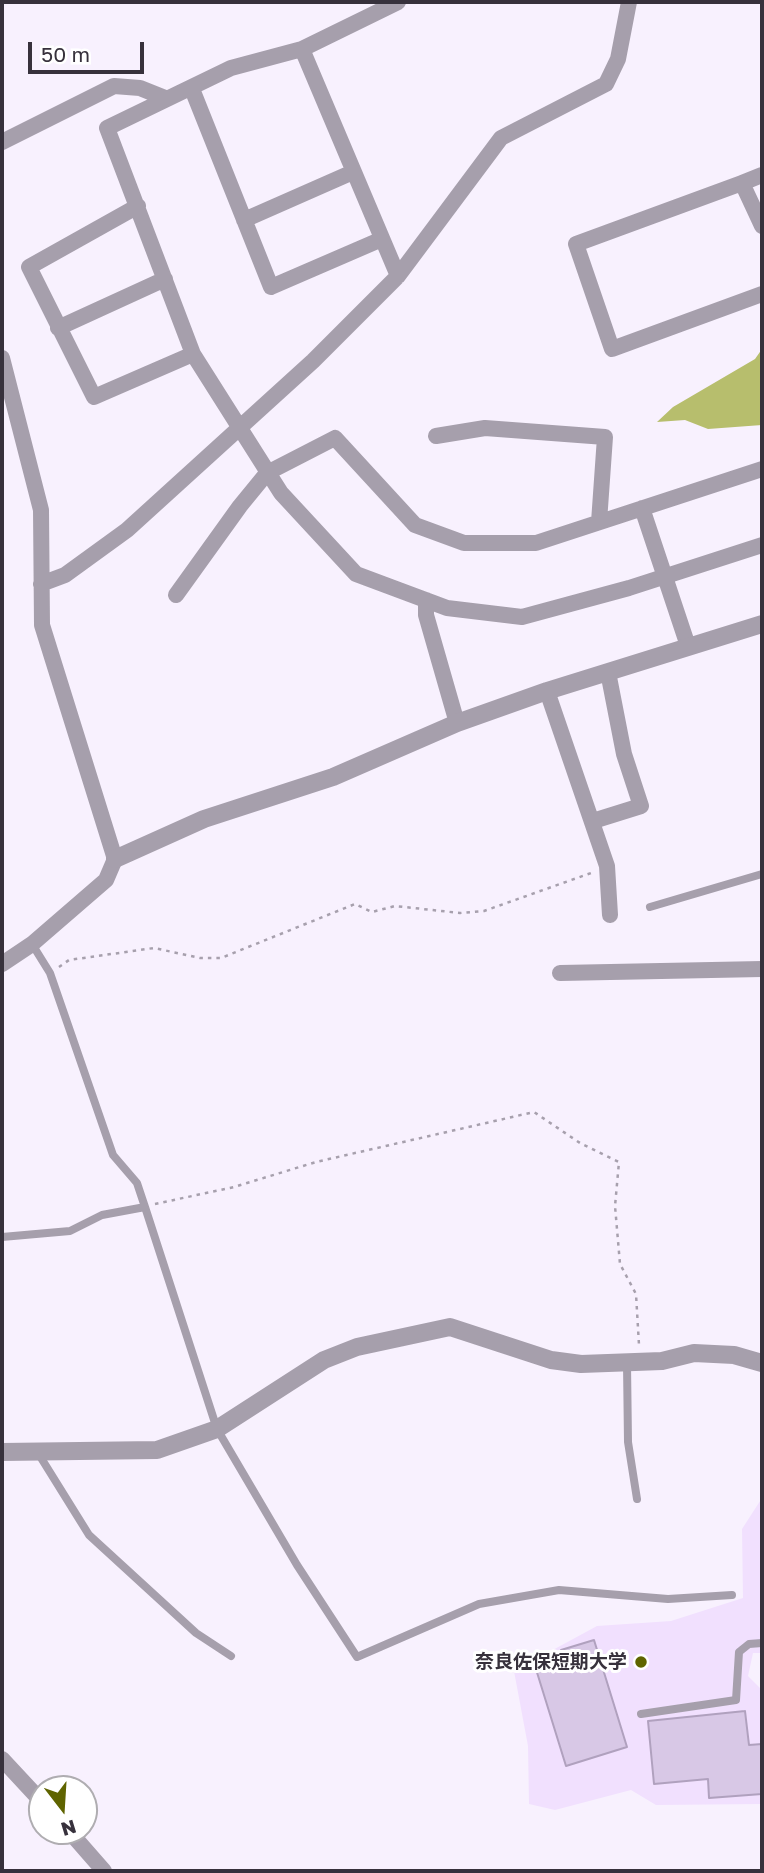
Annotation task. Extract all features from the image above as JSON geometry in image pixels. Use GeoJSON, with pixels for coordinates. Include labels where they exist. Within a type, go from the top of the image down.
{"type":"FeatureCollection","features":[{"type":"Feature","properties":{"kind":"street"},"geometry":{"type":"LineString","coordinates":[[398,2],[302,49],[231,68],[107,128],[193,354],[281,493],[356,574],[447,608],[522,617],[665,577],[762,545]]}},
{"type":"Feature","properties":{"kind":"street"},"geometry":{"type":"LineString","coordinates":[[41,584],[65,575],[106,547],[313,361],[398,276],[501,138],[606,84],[618,59],[629,2]]}},
{"type":"Feature","properties":{"kind":"street"},"geometry":{"type":"LineString","coordinates":[[302,49],[398,276]]}},
{"type":"Feature","properties":{"kind":"street"},"geometry":{"type":"LineString","coordinates":[[2,142],[114,86],[140,88],[165,98]]}},
{"type":"Feature","properties":{"kind":"street"},"geometry":{"type":"LineString","coordinates":[[192,89],[271,288],[382,239]]}},
{"type":"Feature","properties":{"kind":"street"},"geometry":{"type":"LineString","coordinates":[[244,220],[354,172]]}},
{"type":"Feature","properties":{"kind":"street"},"geometry":{"type":"LineString","coordinates":[[762,175],[576,244],[612,349],[762,294]]}},
{"type":"Feature","properties":{"kind":"street"},"geometry":{"type":"LineString","coordinates":[[742,183],[762,226]]}},
{"type":"Feature","properties":{"kind":"street"},"geometry":{"type":"LineString","coordinates":[[138,206],[29,267],[94,397],[193,354]]}},
{"type":"Feature","properties":{"kind":"street"},"geometry":{"type":"LineString","coordinates":[[58,328],[165,279]]}},
{"type":"Feature","properties":{"kind":"street"},"geometry":{"type":"LineString","coordinates":[[2,358],[41,510],[42,625],[115,859],[106,880],[32,944],[2,964]]}},
{"type":"Feature","properties":{"kind":"street"},"geometry":{"type":"LineString","coordinates":[[436,436],[485,428],[605,437],[599,522]]}},
{"type":"Feature","properties":{"kind":"street"},"geometry":{"type":"LineString","coordinates":[[176,595],[240,506],[268,473],[335,438],[415,525],[464,543],[536,542],[762,470]]}},
{"type":"Feature","properties":{"kind":"street"},"geometry":{"type":"LineString","coordinates":[[642,508],[688,646]]}},
{"type":"Feature","properties":{"kind":"street"},"geometry":{"type":"LineString","coordinates":[[426,600],[426,615],[457,723]]}},
{"type":"Feature","properties":{"kind":"street"},"geometry":{"type":"LineString","coordinates":[[115,859],[204,819],[333,777],[457,723],[547,691],[762,624]]}},
{"type":"Feature","properties":{"kind":"street"},"geometry":{"type":"LineString","coordinates":[[593,821],[642,806],[624,754],[608,672]]}},
{"type":"Feature","properties":{"kind":"street"},"geometry":{"type":"LineString","coordinates":[[547,691],[607,866],[610,915]]}},
{"type":"Feature","properties":{"kind":"street"},"geometry":{"type":"LineString","coordinates":[[560,973],[762,969]]}},
{"type":"Feature","properties":{"kind":"street"},"geometry":{"type":"LineString","coordinates":[[2,1452],[157,1450],[217,1429],[324,1360],[357,1347],[450,1327],[551,1360],[582,1364],[633,1364],[663,1361],[694,1353],[734,1354],[762,1363]]}},
{"type":"Feature","properties":{"kind":"street"},"geometry":{"type":"LineString","coordinates":[[2,1759],[28,1787]]}},
{"type":"Feature","properties":{"kind":"street"},"geometry":{"type":"LineString","coordinates":[[81,1845],[104,1871]]}},
{"type":"Feature","properties":{"kind":"lane"},"geometry":{"type":"LineString","coordinates":[[650,907],[762,874]]}},
{"type":"Feature","properties":{"kind":"lane"},"geometry":{"type":"LineString","coordinates":[[32,944],[50,974],[113,1155],[137,1183],[217,1429],[297,1565],[357,1657],[479,1604],[559,1590],[668,1599],[732,1595]]}},
{"type":"Feature","properties":{"kind":"lane"},"geometry":{"type":"LineString","coordinates":[[2,1237],[70,1231],[102,1215],[145,1207]]}},
{"type":"Feature","properties":{"kind":"lane"},"geometry":{"type":"LineString","coordinates":[[633,1364],[628,1442],[637,1499]]}},
{"type":"Feature","properties":{"kind":"lane"},"geometry":{"type":"LineString","coordinates":[[37,1452],[89,1535],[176,1617],[232,1656]]}},
{"type":"Feature","properties":{"kind":"lane"},"geometry":{"type":"LineString","coordinates":[[640,1714],[736,1700],[739,1652],[749,1644],[762,1643]]}},
{"type":"Feature","properties":{"kind":"path"},"geometry":{"type":"LineString","coordinates":[[50,974],[69,960],[128,950],[154,948],[200,958],[221,958],[355,904],[372,912],[395,906],[460,913],[484,911],[544,892],[607,866]]}},
{"type":"Feature","properties":{"kind":"path"},"geometry":{"type":"LineString","coordinates":[[145,1207],[234,1187],[316,1163],[534,1112],[580,1143],[619,1162],[615,1206],[620,1264],[636,1294],[633,1364]]}},
{"type":"Feature","properties":{"kind":"shaded area"},"geometry":{"type":"Polygon","coordinates":[[[762,349],[762,425],[708,429],[685,420],[657,422],[673,407],[755,359],[762,349]]]}},
{"type":"Feature","properties":{"kind":"shaded area","name":"奈良佐保短期大学"},"geometry":{"type":"Polygon","coordinates":[[[762,1498],[762,1653],[753,1653],[748,1676],[762,1690],[762,1804],[656,1805],[631,1790],[555,1810],[529,1804],[528,1746],[514,1671],[597,1626],[671,1621],[743,1598],[742,1529],[762,1498]]]}},
{"type":"Feature","properties":{"kind":"building"},"geometry":{"type":"Polygon","coordinates":[[[594,1640],[627,1747],[566,1766],[535,1666],[563,1658],[561,1650],[594,1640]]]}},
{"type":"Feature","properties":{"kind":"building"},"geometry":{"type":"Polygon","coordinates":[[[745,1711],[749,1745],[762,1744],[762,1794],[709,1798],[708,1779],[654,1784],[648,1721],[745,1711]]]}},
{"type":"Feature","properties":{"kind":"place","name":"奈良佐保短期大学"},"geometry":{"type":"Point","coordinates":[641,1662]}}]}
